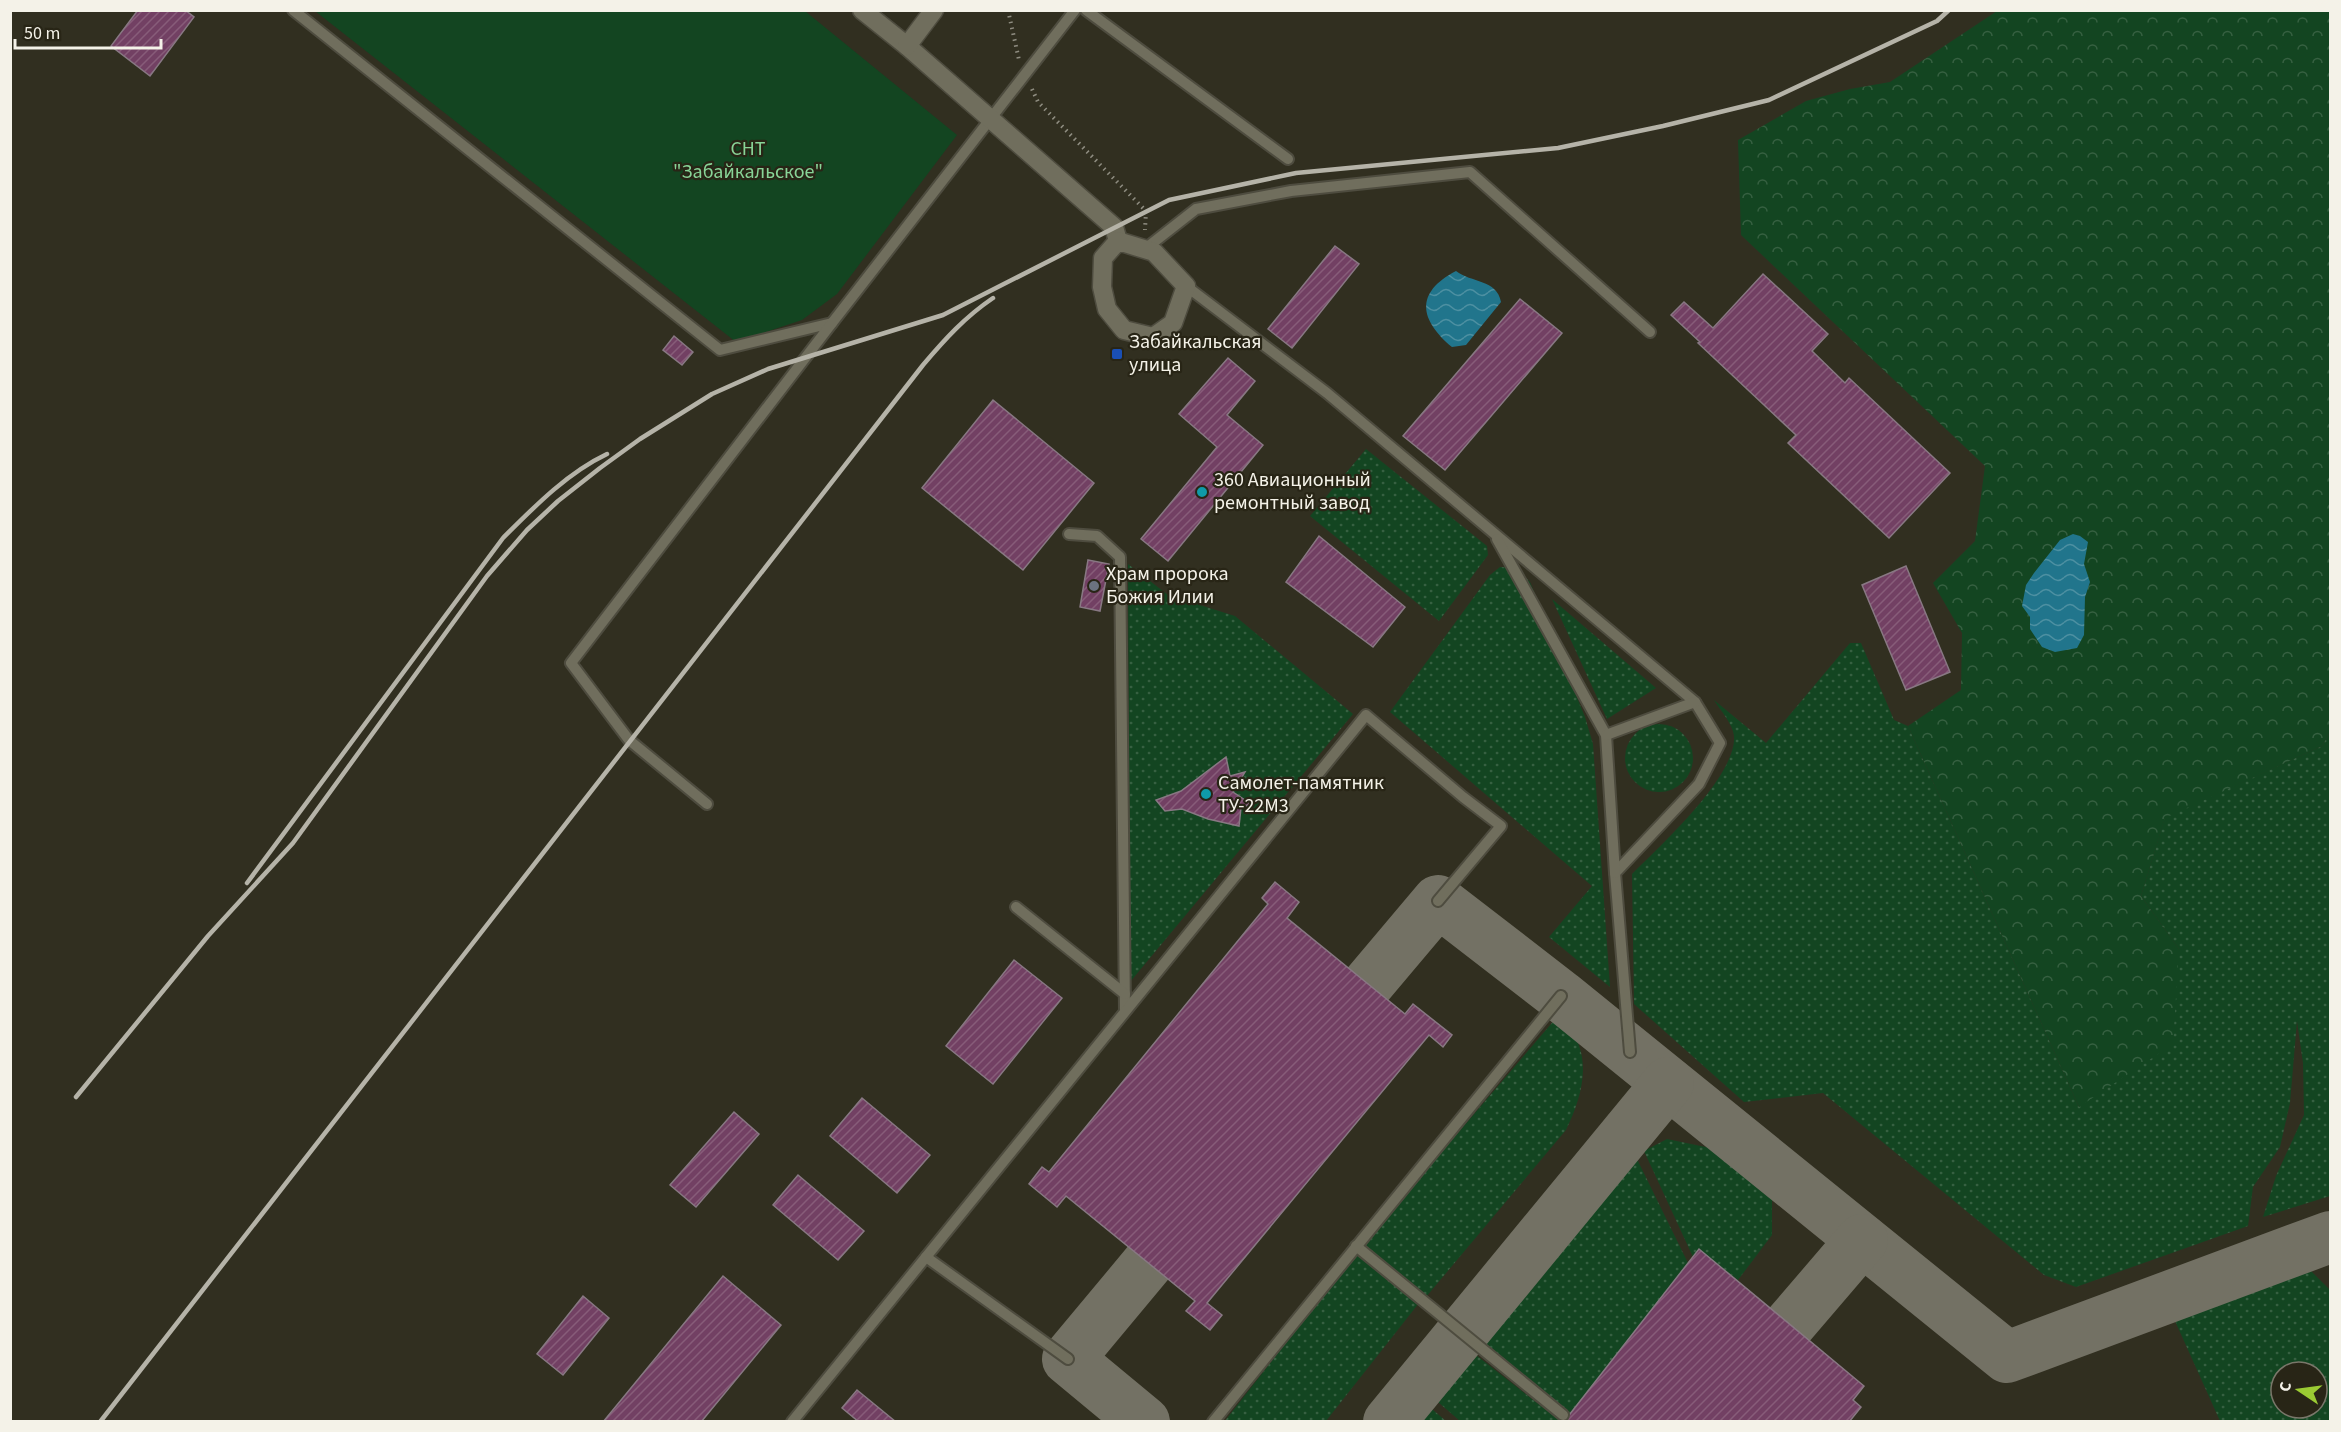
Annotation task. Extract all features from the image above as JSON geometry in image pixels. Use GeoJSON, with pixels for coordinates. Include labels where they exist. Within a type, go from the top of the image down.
{"type":"FeatureCollection","features":[{"type":"Feature","properties":{"kind":"street"},"geometry":{"type":"LineString","coordinates":[[862,10],[991,118],[1114,227],[1118,241]]}},
{"type":"Feature","properties":{"kind":"street"},"geometry":{"type":"LineString","coordinates":[[907,46],[934,10]]}},
{"type":"Feature","properties":{"kind":"street"},"geometry":{"type":"LineString","coordinates":[[1118,241],[1154,252],[1186,286],[1173,323],[1153,337],[1124,330],[1107,309],[1102,287],[1103,258],[1118,241]]}},
{"type":"Feature","properties":{"kind":"lane"},"geometry":{"type":"LineString","coordinates":[[293,10],[720,350],[832,322]]}},
{"type":"Feature","properties":{"kind":"lane"},"geometry":{"type":"LineString","coordinates":[[707,804],[629,740],[571,663],[1075,10]]}},
{"type":"Feature","properties":{"kind":"lane"},"geometry":{"type":"LineString","coordinates":[[1086,10],[1288,159]]}},
{"type":"Feature","properties":{"kind":"lane"},"geometry":{"type":"LineString","coordinates":[[1145,249],[1196,209],[1292,191],[1470,172],[1650,332]]}},
{"type":"Feature","properties":{"kind":"lane"},"geometry":{"type":"LineString","coordinates":[[1186,286],[1327,393],[1695,702],[1720,743],[1699,784],[1615,873]]}},
{"type":"Feature","properties":{"kind":"lane"},"geometry":{"type":"LineString","coordinates":[[1492,531],[1606,735],[1630,1052]]}},
{"type":"Feature","properties":{"kind":"lane"},"geometry":{"type":"LineString","coordinates":[[1069,534],[1097,536],[1120,557],[1125,1011]]}},
{"type":"Feature","properties":{"kind":"lane"},"geometry":{"type":"LineString","coordinates":[[1606,735],[1695,702]]}},
{"type":"Feature","properties":{"kind":"lane"},"geometry":{"type":"LineString","coordinates":[[792,1422],[1366,716],[1501,826],[1437,901]]}},
{"type":"Feature","properties":{"kind":"lane"},"geometry":{"type":"LineString","coordinates":[[1016,907],[1125,994]]}},
{"type":"Feature","properties":{"kind":"lane"},"geometry":{"type":"LineString","coordinates":[[1213,1422],[1561,996]]}},
{"type":"Feature","properties":{"kind":"lane"},"geometry":{"type":"LineString","coordinates":[[1356,1246],[1563,1415]]}},
{"type":"Feature","properties":{"kind":"lane"},"geometry":{"type":"LineString","coordinates":[[926,1257],[1068,1359]]}},
{"type":"Feature","properties":{"kind":"path"},"geometry":{"type":"LineString","coordinates":[[1008,10],[1016,53],[1038,102],[1146,211],[1145,249]]}},
{"type":"Feature","properties":{"kind":"green space","name":"СНТ \"Забайкальское\""},"geometry":{"type":"Polygon","coordinates":[[[315,11],[805,11],[957,135],[837,294],[802,320],[736,342],[315,11]]]}},
{"type":"Feature","properties":{"kind":"green space"},"geometry":{"type":"Polygon","coordinates":[[[1997,11],[2330,11],[2330,732],[2322,746],[2165,818],[2141,896],[2179,949],[2173,1044],[2079,1107],[1908,726],[1961,690],[1962,633],[1933,583],[1975,541],[1985,466],[1741,235],[1738,140],[1806,101],[1850,89],[1890,82],[1997,11]]]}},
{"type":"Feature","properties":{"kind":"green space"},"geometry":{"type":"Polygon","coordinates":[[[1366,449],[1487,546],[1488,555],[1439,621],[1310,516],[1366,449]]]}},
{"type":"Feature","properties":{"kind":"green space"},"geometry":{"type":"Polygon","coordinates":[[[1128,564],[1168,595],[1235,616],[1353,714],[1130,982],[1128,564]]]}},
{"type":"Feature","properties":{"kind":"green space"},"geometry":{"type":"Polygon","coordinates":[[[1500,567],[1517,568],[1530,582],[1585,717],[1593,744],[1610,987],[1549,937],[1592,886],[1390,712],[1490,575],[1500,567]]]}},
{"type":"Feature","properties":{"kind":"green space"},"geometry":{"type":"Polygon","coordinates":[[[1552,599],[1656,688],[1607,719],[1552,599]]]}},
{"type":"Feature","properties":{"kind":"green space"},"geometry":{"type":"Polygon","coordinates":[[[1850,643],[1861,643],[1894,720],[1908,726],[2079,1107],[2179,949],[2141,896],[2165,817],[2322,746],[2330,732],[2330,1196],[2263,1217],[2276,1176],[2304,1115],[2303,1063],[2297,1021],[2290,1103],[2280,1147],[2253,1187],[2248,1226],[2076,1287],[2044,1275],[1823,1093],[1744,1102],[1634,1004],[1632,874],[1695,810],[1723,771],[1732,752],[1733,731],[1714,700],[1766,743],[1850,643]]]}},
{"type":"Feature","properties":{"kind":"green space"},"geometry":{"type":"Polygon","coordinates":[[[1659,724],[1672,727],[1683,734],[1690,745],[1693,758],[1690,771],[1683,782],[1672,789],[1659,792],[1646,789],[1635,782],[1628,771],[1625,758],[1628,745],[1635,734],[1646,727],[1659,724]]]}},
{"type":"Feature","properties":{"kind":"green space"},"geometry":{"type":"Polygon","coordinates":[[[1557,1017],[1576,1039],[1583,1062],[1579,1097],[1566,1130],[1426,1297],[1363,1244],[1557,1017]]]}},
{"type":"Feature","properties":{"kind":"green space"},"geometry":{"type":"Polygon","coordinates":[[[1667,1139],[1720,1150],[1772,1195],[1772,1235],[1738,1280],[1699,1250],[1693,1257],[1644,1151],[1667,1139]]]}},
{"type":"Feature","properties":{"kind":"green space"},"geometry":{"type":"Polygon","coordinates":[[[1635,1155],[1688,1263],[1570,1414],[1484,1347],[1485,1336],[1478,1327],[1617,1163],[1635,1155]]]}},
{"type":"Feature","properties":{"kind":"green space"},"geometry":{"type":"Polygon","coordinates":[[[1357,1252],[1419,1303],[1326,1421],[1224,1422],[1357,1252]]]}},
{"type":"Feature","properties":{"kind":"green space"},"geometry":{"type":"Polygon","coordinates":[[[2309,1269],[2330,1290],[2330,1421],[2220,1421],[2175,1321],[2309,1269]]]}},
{"type":"Feature","properties":{"kind":"green space"},"geometry":{"type":"Polygon","coordinates":[[[1459,1350],[1466,1355],[1476,1355],[1560,1421],[1460,1421],[1424,1390],[1459,1350]]]}},
{"type":"Feature","properties":{"kind":"green space"},"geometry":{"type":"Polygon","coordinates":[[[1419,1398],[1446,1421],[1400,1421],[1419,1398]]]}},
{"type":"Feature","properties":{"kind":"water"},"geometry":{"type":"Polygon","coordinates":[[[1456,271],[1489,285],[1499,295],[1501,302],[1466,345],[1452,347],[1433,327],[1426,307],[1433,288],[1442,279],[1456,271]]]}},
{"type":"Feature","properties":{"kind":"water"},"geometry":{"type":"Polygon","coordinates":[[[2073,534],[2088,542],[2084,564],[2090,582],[2085,597],[2084,635],[2077,648],[2055,652],[2042,647],[2030,629],[2030,617],[2022,606],[2026,585],[2034,573],[2060,540],[2073,534]]]}},
{"type":"Feature","properties":{"kind":"building"},"geometry":{"type":"Polygon","coordinates":[[[138,10],[185,10],[194,17],[150,76],[111,46],[138,10]]]}},
{"type":"Feature","properties":{"kind":"building"},"geometry":{"type":"Polygon","coordinates":[[[1335,246],[1359,264],[1292,348],[1268,329],[1335,246]]]}},
{"type":"Feature","properties":{"kind":"building"},"geometry":{"type":"Polygon","coordinates":[[[1763,274],[1828,334],[1812,351],[1845,383],[1849,378],[1950,473],[1889,538],[1788,443],[1796,435],[1671,315],[1684,302],[1713,328],[1763,274]]]}},
{"type":"Feature","properties":{"kind":"building"},"geometry":{"type":"Polygon","coordinates":[[[1520,299],[1562,333],[1445,470],[1403,436],[1520,299]]]}},
{"type":"Feature","properties":{"kind":"building"},"geometry":{"type":"Polygon","coordinates":[[[674,336],[693,352],[682,365],[663,350],[674,336]]]}},
{"type":"Feature","properties":{"kind":"building","name":"360 Авиационный ремонтный завод"},"geometry":{"type":"Polygon","coordinates":[[[1228,358],[1255,381],[1227,415],[1263,445],[1168,561],[1141,539],[1217,447],[1179,414],[1228,358]]]}},
{"type":"Feature","properties":{"kind":"building"},"geometry":{"type":"Polygon","coordinates":[[[993,400],[1094,483],[1023,570],[922,488],[993,400]]]}},
{"type":"Feature","properties":{"kind":"building"},"geometry":{"type":"Polygon","coordinates":[[[1319,536],[1405,607],[1373,647],[1286,582],[1319,536]]]}},
{"type":"Feature","properties":{"kind":"building","name":"Храм пророка Божия Илии"},"geometry":{"type":"Polygon","coordinates":[[[1088,560],[1109,564],[1100,611],[1080,607],[1088,560]]]}},
{"type":"Feature","properties":{"kind":"building"},"geometry":{"type":"Polygon","coordinates":[[[1906,566],[1950,672],[1906,690],[1862,585],[1906,566]]]}},
{"type":"Feature","properties":{"kind":"building","name":"Самолет-памятник ТУ-22М3"},"geometry":{"type":"Polygon","coordinates":[[[1226,757],[1230,776],[1245,772],[1233,792],[1251,804],[1241,808],[1239,826],[1208,819],[1182,809],[1165,811],[1156,800],[1181,791],[1226,757]]]}},
{"type":"Feature","properties":{"kind":"building"},"geometry":{"type":"Polygon","coordinates":[[[1275,882],[1299,902],[1287,918],[1405,1014],[1413,1004],[1452,1035],[1443,1047],[1429,1035],[1207,1303],[1222,1315],[1210,1330],[1186,1311],[1195,1301],[1066,1196],[1057,1207],[1029,1184],[1042,1167],[1049,1172],[1268,904],[1262,898],[1275,882]]]}},
{"type":"Feature","properties":{"kind":"building"},"geometry":{"type":"Polygon","coordinates":[[[1014,960],[1062,998],[993,1084],[946,1046],[1014,960]]]}},
{"type":"Feature","properties":{"kind":"building"},"geometry":{"type":"Polygon","coordinates":[[[862,1098],[930,1155],[897,1193],[830,1136],[862,1098]]]}},
{"type":"Feature","properties":{"kind":"building"},"geometry":{"type":"Polygon","coordinates":[[[734,1112],[759,1134],[696,1207],[670,1185],[734,1112]]]}},
{"type":"Feature","properties":{"kind":"building"},"geometry":{"type":"Polygon","coordinates":[[[798,1175],[864,1231],[838,1260],[773,1205],[798,1175]]]}},
{"type":"Feature","properties":{"kind":"building"},"geometry":{"type":"Polygon","coordinates":[[[1699,1249],[1864,1386],[1853,1400],[1861,1407],[1849,1422],[1566,1422],[1699,1249]]]}},
{"type":"Feature","properties":{"kind":"building"},"geometry":{"type":"Polygon","coordinates":[[[723,1276],[781,1325],[701,1422],[603,1422],[723,1276]]]}},
{"type":"Feature","properties":{"kind":"building"},"geometry":{"type":"Polygon","coordinates":[[[583,1296],[609,1318],[563,1375],[537,1354],[583,1296]]]}},
{"type":"Feature","properties":{"kind":"building"},"geometry":{"type":"Polygon","coordinates":[[[857,1390],[896,1422],[859,1422],[842,1408],[857,1390]]]}},
{"type":"Feature","properties":{"kind":"taxiway"},"geometry":{"type":"LineString","coordinates":[[1368,984],[1438,901],[1561,996],[2007,1357],[2330,1237]]}},
{"type":"Feature","properties":{"kind":"taxiway"},"geometry":{"type":"LineString","coordinates":[[1389,1422],[1668,1083]]}},
{"type":"Feature","properties":{"kind":"taxiway"},"geometry":{"type":"LineString","coordinates":[[1790,1324],[1862,1240]]}},
{"type":"Feature","properties":{"kind":"taxiway"},"geometry":{"type":"LineString","coordinates":[[1144,1422],[1068,1359],[1148,1263]]}},
{"type":"Feature","properties":{"kind":"railway"},"geometry":{"type":"LineString","coordinates":[[76,1097],[208,936],[293,843],[487,576],[527,530],[558,501],[600,468],[640,439],[712,394],[768,369],[943,315],[1169,200],[1296,173],[1558,148],[1663,126],[1769,100],[1937,21],[1949,10]]}},
{"type":"Feature","properties":{"kind":"railway"},"geometry":{"type":"LineString","coordinates":[[100,1422],[923,365],[956,329],[993,298]]}},
{"type":"Feature","properties":{"kind":"railway"},"geometry":{"type":"LineString","coordinates":[[247,883],[503,538],[565,481],[607,454]]}},
{"type":"Feature","properties":{"kind":"place","name":"Забайкальская улица"},"geometry":{"type":"Point","coordinates":[1117,354]}},
{"type":"Feature","properties":{"kind":"place","name":"360 Авиационный ремонтный завод"},"geometry":{"type":"Point","coordinates":[1202,492]}},
{"type":"Feature","properties":{"kind":"place","name":"Храм пророка Божия Илии"},"geometry":{"type":"Point","coordinates":[1094,586]}},
{"type":"Feature","properties":{"kind":"place","name":"Самолет-памятник ТУ-22М3"},"geometry":{"type":"Point","coordinates":[1206,794]}}]}
